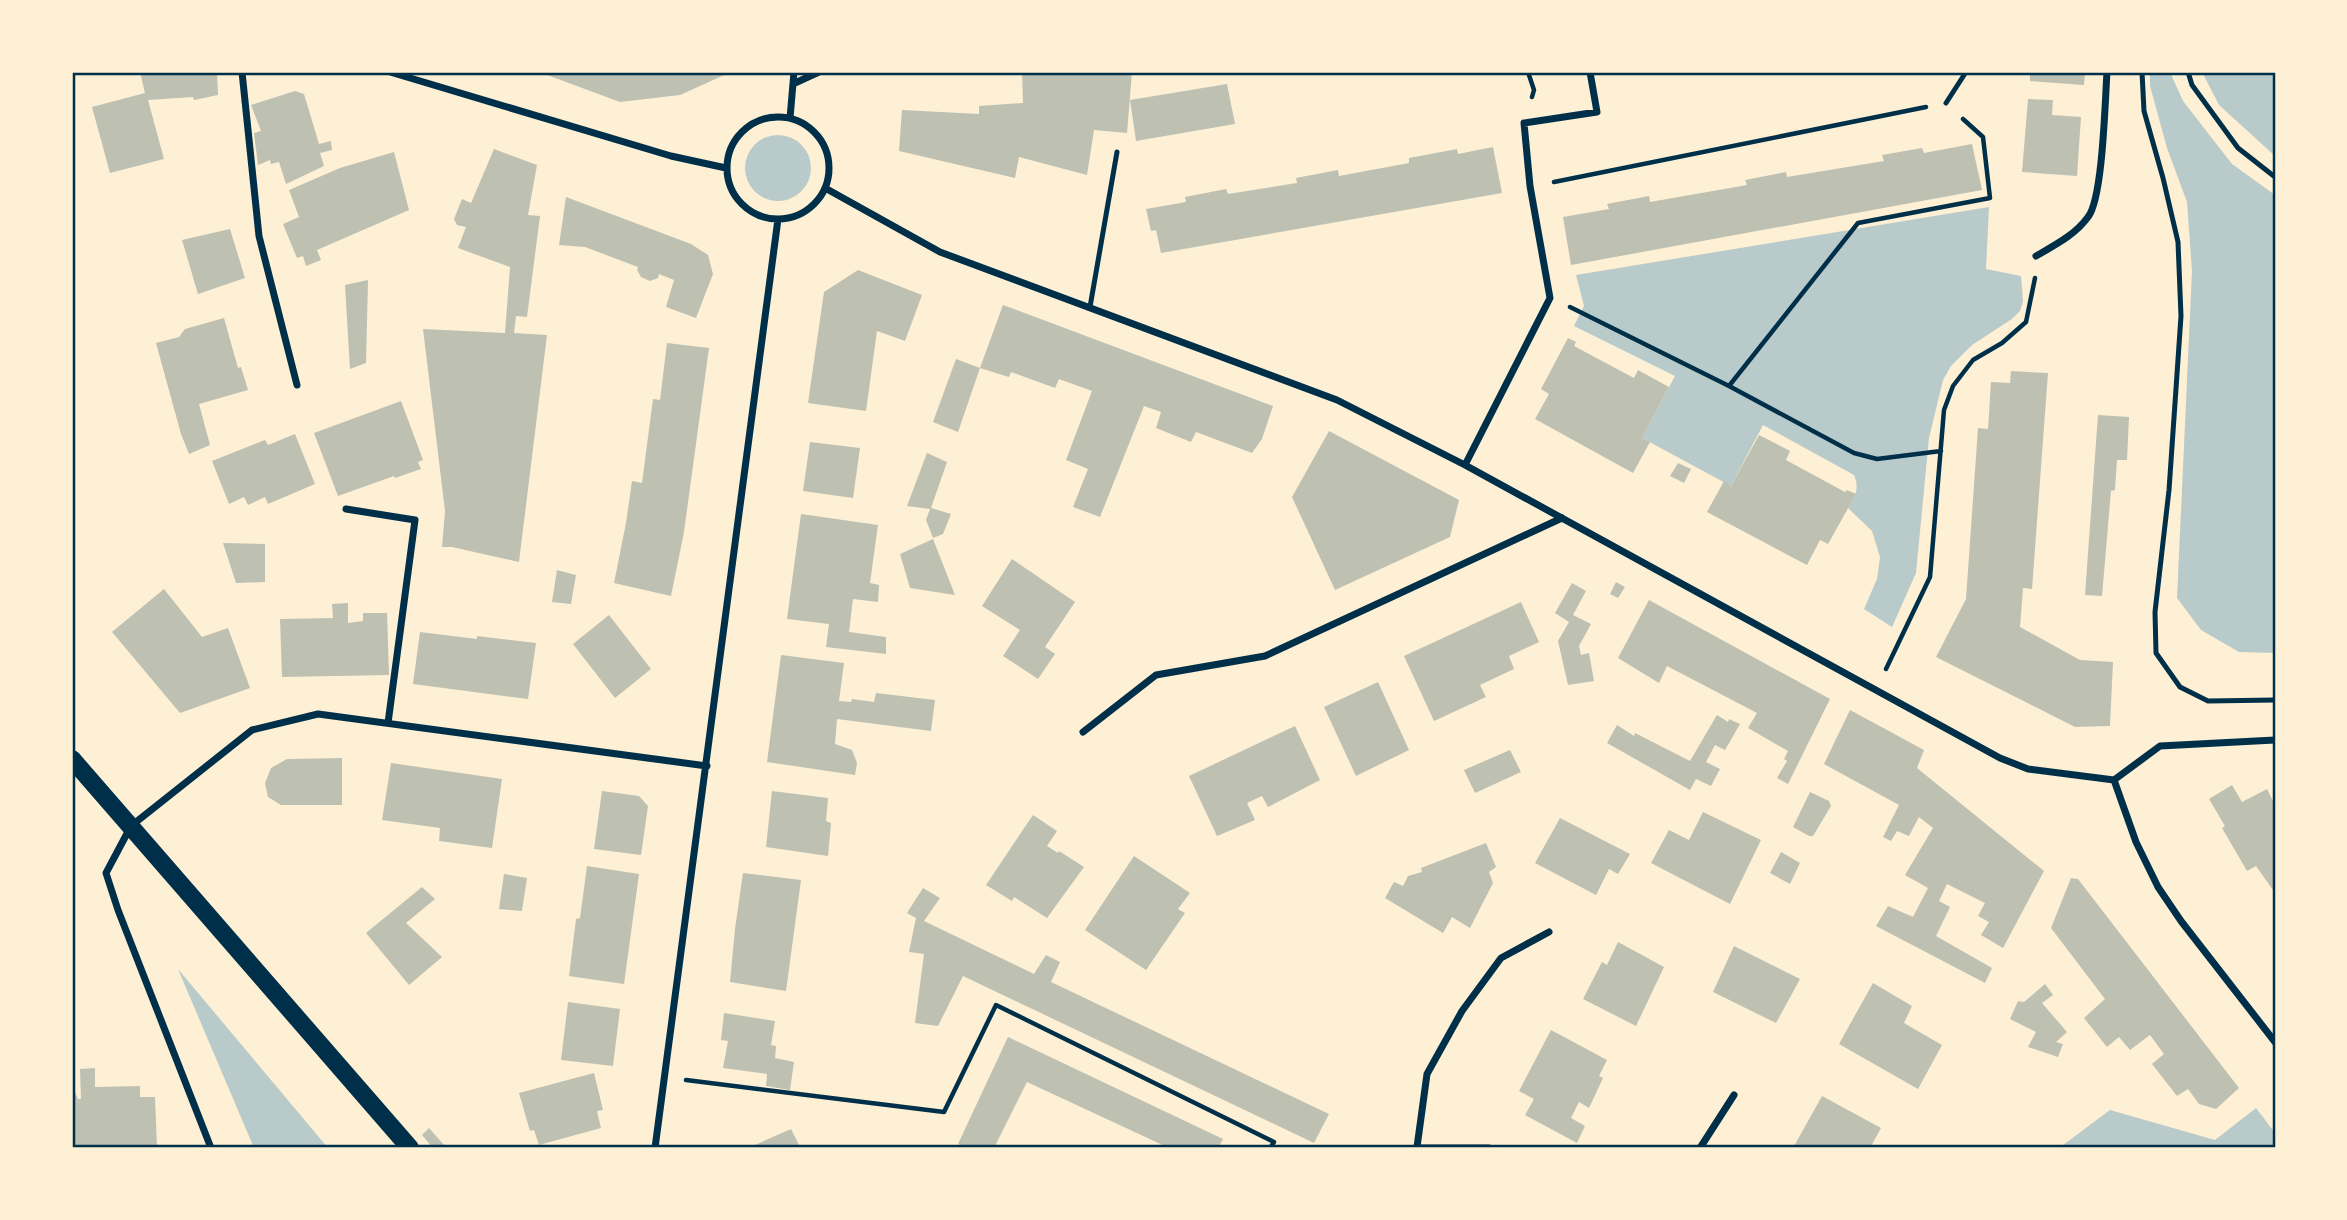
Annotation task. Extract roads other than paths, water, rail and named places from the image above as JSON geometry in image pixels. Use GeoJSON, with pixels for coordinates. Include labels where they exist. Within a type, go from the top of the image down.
{"type":"FeatureCollection","features":[{"type":"Feature","properties":{"kind":"main road"},"geometry":{"type":"LineString","coordinates":[[72,759],[410,1148]]}},
{"type":"Feature","properties":{"kind":"street"},"geometry":{"type":"LineString","coordinates":[[242,72],[259,236],[297,385]]}},
{"type":"Feature","properties":{"kind":"street"},"geometry":{"type":"LineString","coordinates":[[390,72],[671,156],[726,168]]}},
{"type":"Feature","properties":{"kind":"street"},"geometry":{"type":"LineString","coordinates":[[790,118],[794,72]]}},
{"type":"Feature","properties":{"kind":"street"},"geometry":{"type":"LineString","coordinates":[[794,83],[819,72]]}},
{"type":"Feature","properties":{"kind":"street"},"geometry":{"type":"LineString","coordinates":[[1465,465],[1550,298],[1531,186],[1524,122],[1597,111],[1590,72]]}},
{"type":"Feature","properties":{"kind":"street"},"geometry":{"type":"LineString","coordinates":[[2036,256],[2064,241],[2090,215],[2098,187],[2107,72]]}},
{"type":"Feature","properties":{"kind":"street"},"geometry":{"type":"LineString","coordinates":[[771,117],[790,118],[812,130],[824,145],[829,167],[825,188],[817,201],[797,216],[778,219],[759,216],[745,208],[732,191],[726,168],[731,146],[747,127],[771,117]]}},
{"type":"Feature","properties":{"kind":"street"},"geometry":{"type":"LineString","coordinates":[[825,188],[940,252],[1337,400],[1465,465],[2000,758],[2028,769],[2114,780],[2160,746],[2275,740]]}},
{"type":"Feature","properties":{"kind":"street"},"geometry":{"type":"LineString","coordinates":[[655,1148],[778,219]]}},
{"type":"Feature","properties":{"kind":"street"},"geometry":{"type":"LineString","coordinates":[[346,509],[415,520],[388,723]]}},
{"type":"Feature","properties":{"kind":"street"},"geometry":{"type":"LineString","coordinates":[[1083,732],[1156,675],[1265,656],[1562,518]]}},
{"type":"Feature","properties":{"kind":"street"},"geometry":{"type":"LineString","coordinates":[[211,1148],[106,873],[131,825],[252,730],[318,714],[707,766]]}},
{"type":"Feature","properties":{"kind":"street"},"geometry":{"type":"LineString","coordinates":[[2114,780],[2136,842],[2158,887],[2181,921],[2275,1042]]}},
{"type":"Feature","properties":{"kind":"street"},"geometry":{"type":"LineString","coordinates":[[1489,1148],[1416,1148],[1427,1074],[1462,1011],[1501,958],[1549,932]]}},
{"type":"Feature","properties":{"kind":"street"},"geometry":{"type":"LineString","coordinates":[[1700,1148],[1734,1095]]}},
{"type":"Feature","properties":{"kind":"lane"},"geometry":{"type":"LineString","coordinates":[[1946,103],[1966,72]]}},
{"type":"Feature","properties":{"kind":"lane"},"geometry":{"type":"LineString","coordinates":[[2142,72],[2144,111],[2178,242],[2180,316],[2169,490],[2155,612],[2156,653],[2180,687],[2208,701],[2275,700]]}},
{"type":"Feature","properties":{"kind":"lane"},"geometry":{"type":"LineString","coordinates":[[2188,72],[2192,85],[2238,148],[2275,177]]}},
{"type":"Feature","properties":{"kind":"lane"},"geometry":{"type":"LineString","coordinates":[[1090,307],[1117,152]]}}]}
